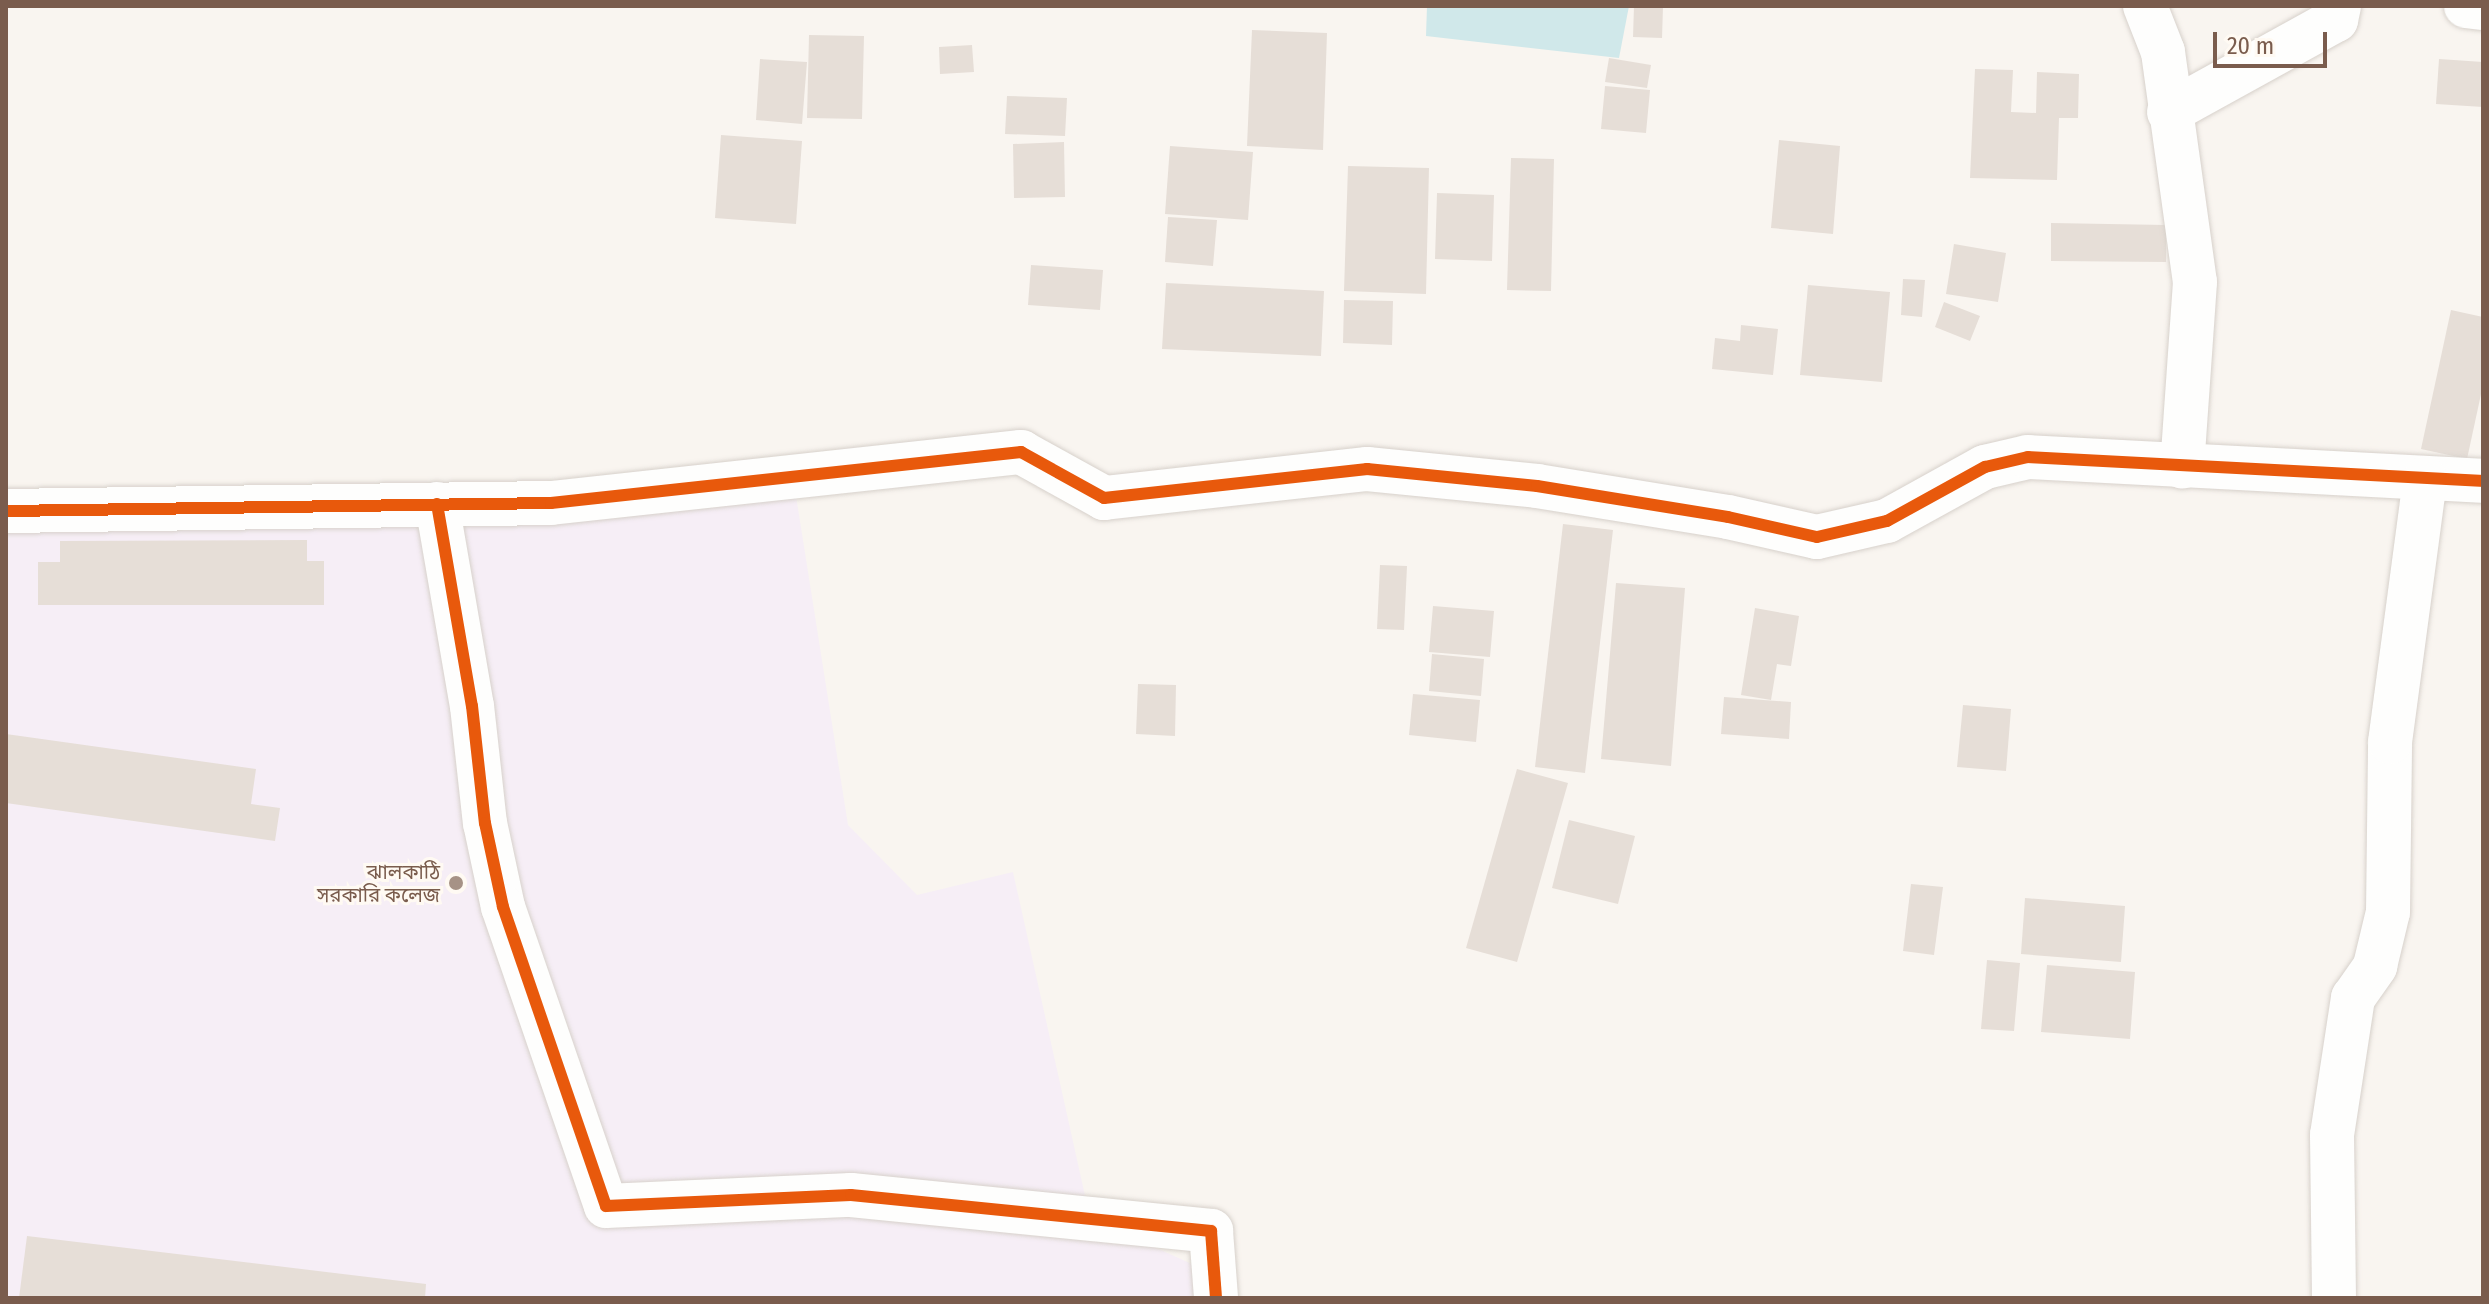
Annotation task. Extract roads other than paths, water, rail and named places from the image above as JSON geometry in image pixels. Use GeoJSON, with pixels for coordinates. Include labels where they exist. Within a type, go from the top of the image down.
{"type":"FeatureCollection","features":[{"type":"Feature","properties":{"kind":"street"},"geometry":{"type":"LineString","coordinates":[[2145,6],[2163,52],[2195,282],[2182,467]]}},
{"type":"Feature","properties":{"kind":"street"},"geometry":{"type":"LineString","coordinates":[[2169,112],[2336,20],[2339,6]]}},
{"type":"Feature","properties":{"kind":"street"},"geometry":{"type":"LineString","coordinates":[[2466,6],[2483,8]]}},
{"type":"Feature","properties":{"kind":"street"},"geometry":{"type":"LineString","coordinates":[[6,511],[551,503],[1021,452],[1104,498],[1367,469],[1537,486],[1728,517],[1817,537],[1887,521],[1985,467],[2028,457],[2483,481]]}},
{"type":"Feature","properties":{"kind":"street"},"geometry":{"type":"LineString","coordinates":[[2334,1298],[2332,1135],[2353,998],[2375,966],[2388,912],[2390,742],[2425,478]]}},
{"type":"Feature","properties":{"kind":"street"},"geometry":{"type":"LineString","coordinates":[[437,504],[472,706],[485,823],[503,907],[606,1206],[851,1195],[1211,1231],[1216,1298]]}},
{"type":"Feature","properties":{"kind":"water"},"geometry":{"type":"Polygon","coordinates":[[[1427,6],[1629,6],[1619,58],[1426,36],[1427,6]]]}},
{"type":"Feature","properties":{"kind":"place","name":"ঝালকাঠি সরকারি কলেজ"},"geometry":{"type":"Point","coordinates":[456,883]}}]}
